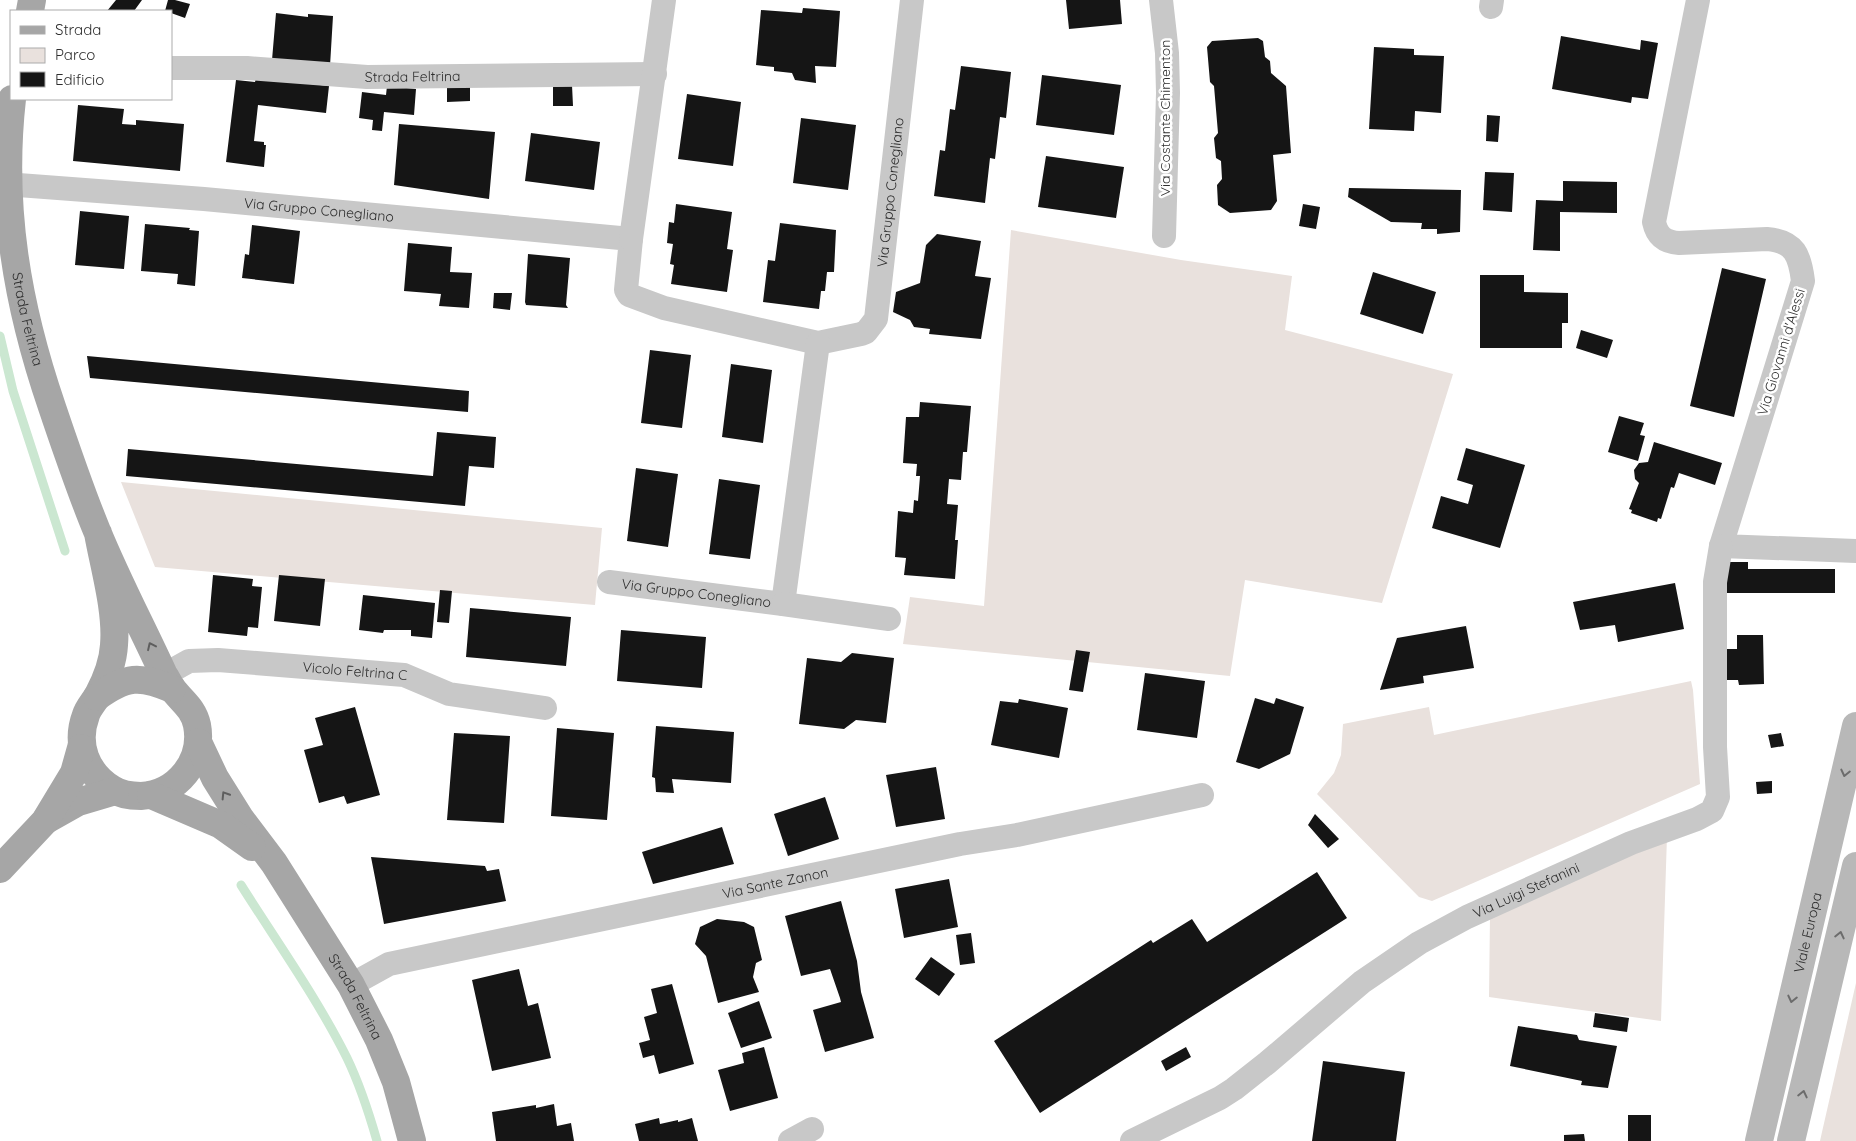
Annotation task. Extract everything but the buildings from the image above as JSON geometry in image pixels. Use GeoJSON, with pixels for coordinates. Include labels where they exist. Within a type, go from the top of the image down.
{"type":"FeatureCollection","features":[{"type":"Feature","properties":{"kind":"main road","name":"Strada Feltrina"},"geometry":{"type":"LineString","coordinates":[[12,100],[4,117],[5,184],[11,253],[37,363],[72,467],[98,533],[168,682],[187,703],[197,724],[198,742],[193,762],[183,777],[168,789],[151,795],[132,796],[115,791],[99,781],[88,766],[82,748],[81,730],[87,712],[97,697],[112,660],[114,630],[98,533]]}},
{"type":"Feature","properties":{"kind":"main road","name":"Strada Feltrina"},"geometry":{"type":"LineString","coordinates":[[97,697],[114,685],[134,680],[168,682]]}},
{"type":"Feature","properties":{"kind":"main road","name":"Viale Europa"},"geometry":{"type":"LineString","coordinates":[[1759,1141],[1856,726]]}},
{"type":"Feature","properties":{"kind":"main road","name":"Strada Feltrina"},"geometry":{"type":"LineString","coordinates":[[198,742],[220,786],[240,818],[274,863],[351,985],[379,1040],[396,1082],[412,1141]]}},
{"type":"Feature","properties":{"kind":"main road"},"geometry":{"type":"LineString","coordinates":[[0,869],[45,821],[74,772],[82,748]]}},
{"type":"Feature","properties":{"kind":"main road"},"geometry":{"type":"LineString","coordinates":[[45,821],[78,802],[115,791]]}},
{"type":"Feature","properties":{"kind":"main road","name":"Strada Feltrina"},"geometry":{"type":"LineString","coordinates":[[151,795],[221,824],[274,863]]}},
{"type":"Feature","properties":{"kind":"main road"},"geometry":{"type":"LineString","coordinates":[[1791,1141],[1856,866]]}},
{"type":"Feature","properties":{"kind":"street","name":"Via Gruppo Conegliano"},"geometry":{"type":"LineString","coordinates":[[664,0],[626,290],[629,296],[664,308],[818,343],[866,332],[876,319],[912,0]]}},
{"type":"Feature","properties":{"kind":"street","name":"Via Costante Chimenton"},"geometry":{"type":"LineString","coordinates":[[1161,0],[1167,53],[1168,93],[1164,236]]}},
{"type":"Feature","properties":{"kind":"street","name":"Via Giovanni d'Alessi"},"geometry":{"type":"LineString","coordinates":[[1698,0],[1654,222],[1656,231],[1672,243],[1778,240],[1788,244],[1796,252],[1800,261],[1803,281],[1721,546]]}},
{"type":"Feature","properties":{"kind":"street","name":"Strada Feltrina"},"geometry":{"type":"LineString","coordinates":[[172,68],[246,68],[367,77],[654,74]]}},
{"type":"Feature","properties":{"kind":"street","name":"Via Gruppo Conegliano"},"geometry":{"type":"LineString","coordinates":[[5,184],[204,198],[632,239]]}},
{"type":"Feature","properties":{"kind":"street","name":"Via Gruppo Conegliano"},"geometry":{"type":"LineString","coordinates":[[783,604],[818,343]]}},
{"type":"Feature","properties":{"kind":"street"},"geometry":{"type":"LineString","coordinates":[[1721,546],[1856,551]]}},
{"type":"Feature","properties":{"kind":"street","name":"Via Luigi Stefanini"},"geometry":{"type":"LineString","coordinates":[[1132,1141],[1220,1098],[1234,1089],[1268,1063],[1362,982],[1418,943],[1467,917],[1639,840],[1708,815],[1712,811],[1718,797],[1715,747],[1715,582],[1721,546]]}},
{"type":"Feature","properties":{"kind":"street","name":"Via Gruppo Conegliano"},"geometry":{"type":"LineString","coordinates":[[609,582],[889,618]]}},
{"type":"Feature","properties":{"kind":"street","name":"Vicolo Feltrina C"},"geometry":{"type":"LineString","coordinates":[[168,682],[189,661],[218,660],[404,675],[449,694],[545,708]]}},
{"type":"Feature","properties":{"kind":"street","name":"Via Sante Zanon"},"geometry":{"type":"LineString","coordinates":[[351,985],[389,964],[960,844],[1017,835],[1202,795]]}},
{"type":"Feature","properties":{"kind":"street"},"geometry":{"type":"LineString","coordinates":[[790,1141],[812,1129]]}},
{"type":"Feature","properties":{"kind":"green space"},"geometry":{"type":"Polygon","coordinates":[[[1011,230],[1181,260],[1292,276],[1285,330],[1453,374],[1382,603],[1245,580],[1230,676],[903,644],[910,597],[984,606],[1011,230]]]}},
{"type":"Feature","properties":{"kind":"green space"},"geometry":{"type":"Polygon","coordinates":[[[121,482],[602,528],[595,605],[155,567],[121,482]]]}},
{"type":"Feature","properties":{"kind":"green space"},"geometry":{"type":"Polygon","coordinates":[[[1691,681],[1700,784],[1432,901],[1419,897],[1317,794],[1334,773],[1341,755],[1343,724],[1429,707],[1434,735],[1691,681]]]}},
{"type":"Feature","properties":{"kind":"green space"},"geometry":{"type":"Polygon","coordinates":[[[1667,836],[1661,1021],[1489,997],[1490,915],[1667,836]]]}},
{"type":"Feature","properties":{"kind":"green space"},"geometry":{"type":"Polygon","coordinates":[[[1856,983],[1856,1141],[1820,1141],[1822,1132],[1856,983]]]}},
{"type":"Feature","properties":{"kind":"waterway"},"geometry":{"type":"LineString","coordinates":[[0,336],[13,391],[65,551]]}},
{"type":"Feature","properties":{"kind":"waterway"},"geometry":{"type":"LineString","coordinates":[[241,885],[310,992],[347,1058],[356,1078],[377,1141]]}}]}
